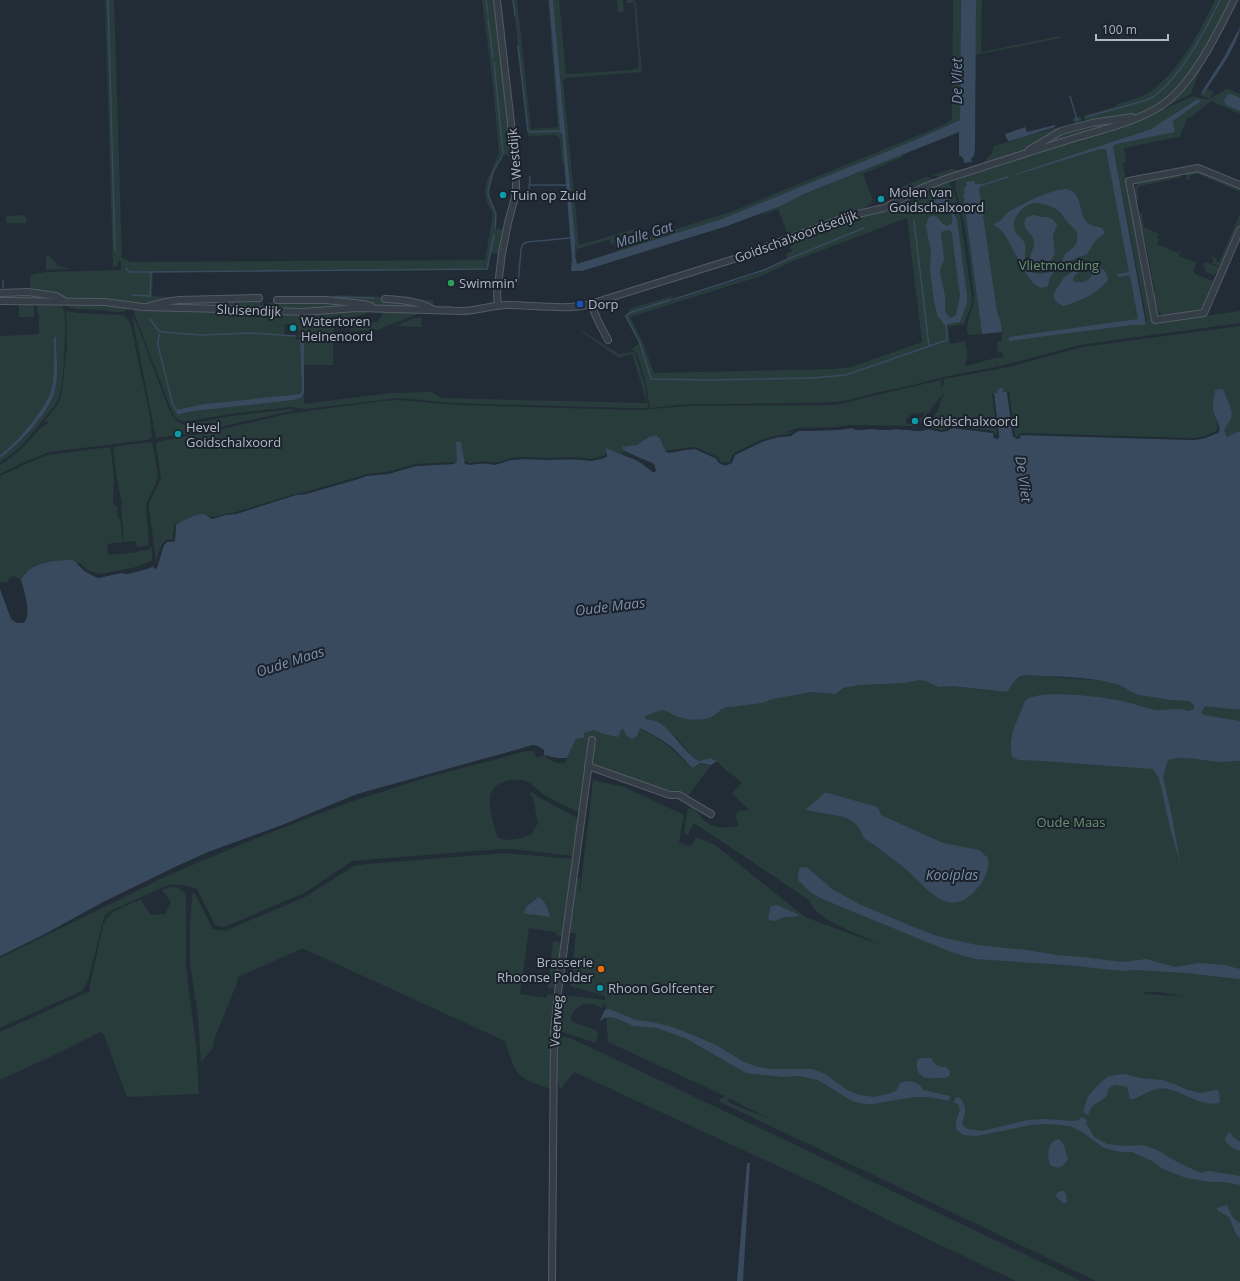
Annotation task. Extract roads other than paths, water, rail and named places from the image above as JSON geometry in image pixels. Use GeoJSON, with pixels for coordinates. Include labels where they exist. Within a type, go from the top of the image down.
{"type":"FeatureCollection","features":[{"type":"Feature","properties":{"kind":"street","name":"Westdijk"},"geometry":{"type":"LineString","coordinates":[[497,0],[517,180],[516,197],[508,223],[502,253],[497,294],[498,306]]}},
{"type":"Feature","properties":{"kind":"street","name":"Goidschalxoordsedijk"},"geometry":{"type":"LineString","coordinates":[[498,306],[572,307],[591,304],[734,259],[845,217],[884,208],[933,183],[1138,117],[1165,103],[1182,86],[1202,57],[1234,0]]}},
{"type":"Feature","properties":{"kind":"street","name":"Goidschalxoordsedijk"},"geometry":{"type":"LineString","coordinates":[[1021,155],[1061,131],[1091,123],[1138,117]]}},
{"type":"Feature","properties":{"kind":"street"},"geometry":{"type":"LineString","coordinates":[[1240,186],[1198,168],[1129,181],[1155,320],[1204,313],[1240,230]]}},
{"type":"Feature","properties":{"kind":"street"},"geometry":{"type":"LineString","coordinates":[[0,293],[28,292],[56,296],[65,301]]}},
{"type":"Feature","properties":{"kind":"street","name":"Sluisendijk"},"geometry":{"type":"LineString","coordinates":[[147,307],[175,300],[259,298]]}},
{"type":"Feature","properties":{"kind":"street","name":"Sluisendijk"},"geometry":{"type":"LineString","coordinates":[[385,299],[415,303],[433,310]]}},
{"type":"Feature","properties":{"kind":"street","name":"Sluisendijk"},"geometry":{"type":"LineString","coordinates":[[277,300],[328,300],[365,304],[375,308]]}},
{"type":"Feature","properties":{"kind":"street","name":"Sluisendijk"},"geometry":{"type":"LineString","coordinates":[[0,301],[109,302],[147,307],[302,312],[351,308],[471,310],[498,306]]}},
{"type":"Feature","properties":{"kind":"street"},"geometry":{"type":"LineString","coordinates":[[591,304],[608,340]]}},
{"type":"Feature","properties":{"kind":"street","name":"Veerweg"},"geometry":{"type":"LineString","coordinates":[[552,1281],[554,1032],[592,740]]}},
{"type":"Feature","properties":{"kind":"street"},"geometry":{"type":"LineString","coordinates":[[588,766],[670,795],[679,795],[711,814]]}},
{"type":"Feature","properties":{"kind":"water"},"geometry":{"type":"Polygon","coordinates":[[[549,0],[553,0],[575,240],[575,256],[577,264],[722,219],[960,120],[961,0],[976,0],[975,149],[974,156],[971,158],[972,162],[964,163],[963,158],[959,155],[959,132],[804,194],[781,206],[727,226],[582,271],[571,271],[572,260],[562,135],[560,131],[549,0]]]}},
{"type":"Feature","properties":{"kind":"water"},"geometry":{"type":"Polygon","coordinates":[[[1240,27],[1236,42],[1231,51],[1203,94],[1201,93],[1223,59],[1240,27]]]}},
{"type":"Feature","properties":{"kind":"water"},"geometry":{"type":"Polygon","coordinates":[[[1232,94],[1240,98],[1240,111],[1226,105],[1224,101],[1227,95],[1232,94]]]}},
{"type":"Feature","properties":{"kind":"water"},"geometry":{"type":"Polygon","coordinates":[[[1198,99],[1201,101],[1173,121],[1175,132],[1113,146],[1146,324],[1009,341],[1009,337],[1138,319],[1130,275],[1118,277],[1117,274],[1129,272],[1106,149],[1100,149],[1015,174],[1151,129],[1198,99]]]}},
{"type":"Feature","properties":{"kind":"water"},"geometry":{"type":"Polygon","coordinates":[[[1055,125],[1055,127],[1010,141],[1008,141],[1005,134],[1025,127],[1027,132],[1055,125]]]}},
{"type":"Feature","properties":{"kind":"water"},"geometry":{"type":"Polygon","coordinates":[[[1008,176],[1008,178],[981,186],[979,188],[997,312],[1002,332],[982,334],[963,194],[965,194],[964,188],[967,186],[966,182],[975,181],[975,184],[983,184],[1008,176]]]}},
{"type":"Feature","properties":{"kind":"water"},"geometry":{"type":"Polygon","coordinates":[[[1066,189],[1075,193],[1085,220],[1091,225],[1102,228],[1105,233],[1096,240],[1087,254],[1062,265],[1049,279],[1048,286],[1040,287],[1033,282],[1026,273],[1007,238],[1000,229],[994,226],[994,224],[1000,221],[1008,212],[1037,197],[1057,190],[1066,189]],[[1033,203],[1021,210],[1014,222],[1014,226],[1016,233],[1024,243],[1025,263],[1027,268],[1035,273],[1041,274],[1052,271],[1060,265],[1065,254],[1074,247],[1077,233],[1061,213],[1055,208],[1044,204],[1033,203]]]}},
{"type":"Feature","properties":{"kind":"water"},"geometry":{"type":"Polygon","coordinates":[[[946,196],[957,220],[967,295],[967,303],[960,322],[944,325],[938,317],[934,302],[930,269],[931,249],[926,225],[929,217],[936,216],[947,226],[952,222],[951,214],[945,204],[935,205],[917,211],[915,208],[946,196]],[[951,231],[941,232],[944,260],[940,273],[945,296],[945,311],[951,318],[956,315],[960,296],[951,231]]]}},
{"type":"Feature","properties":{"kind":"water"},"geometry":{"type":"Polygon","coordinates":[[[1032,215],[1053,219],[1057,225],[1053,236],[1055,254],[1045,266],[1039,267],[1030,260],[1034,241],[1024,225],[1026,218],[1032,215]]]}},
{"type":"Feature","properties":{"kind":"water"},"geometry":{"type":"Polygon","coordinates":[[[1081,267],[1099,267],[1106,272],[1108,280],[1100,289],[1090,295],[1063,306],[1054,299],[1054,293],[1064,277],[1081,267]],[[1086,270],[1080,271],[1074,276],[1073,281],[1087,281],[1092,274],[1086,270]]]}},
{"type":"Feature","properties":{"kind":"water"},"geometry":{"type":"Polygon","coordinates":[[[54,337],[56,337],[57,370],[55,390],[52,398],[41,418],[16,445],[0,458],[0,455],[23,434],[31,424],[50,395],[54,375],[54,337]]]}},
{"type":"Feature","properties":{"kind":"water"},"geometry":{"type":"Polygon","coordinates":[[[304,339],[304,393],[301,398],[194,411],[179,415],[175,410],[205,404],[300,394],[302,390],[300,340],[304,339]]]}},
{"type":"Feature","properties":{"kind":"water"},"geometry":{"type":"Polygon","coordinates":[[[1003,388],[1003,392],[1007,392],[1013,437],[1016,439],[1020,435],[1197,440],[1219,431],[1213,405],[1215,390],[1223,389],[1232,412],[1231,419],[1224,430],[1227,437],[1240,431],[1240,710],[1205,706],[1201,713],[1204,715],[1240,721],[1240,761],[1221,762],[1181,758],[1168,760],[1163,777],[1173,821],[1180,863],[1170,828],[1159,778],[1153,769],[1019,760],[1012,757],[1011,741],[1014,728],[1025,701],[1032,697],[1056,694],[1101,697],[1155,710],[1180,709],[1188,711],[1194,709],[1194,705],[1189,701],[1139,695],[1122,686],[1105,681],[1071,677],[1025,675],[1016,679],[1007,692],[952,686],[939,687],[926,681],[919,680],[905,683],[860,685],[844,688],[834,694],[812,692],[773,699],[763,703],[728,707],[722,709],[712,717],[701,720],[678,717],[662,710],[645,716],[645,719],[657,721],[665,727],[688,753],[699,761],[710,758],[717,761],[711,765],[700,763],[693,768],[669,745],[640,728],[637,736],[632,739],[627,736],[623,729],[618,737],[603,734],[594,730],[584,733],[584,738],[576,739],[567,758],[557,758],[544,755],[544,750],[533,745],[357,794],[282,825],[208,852],[177,866],[103,902],[43,935],[0,956],[0,589],[11,619],[17,623],[24,623],[27,608],[21,580],[33,567],[50,562],[73,560],[86,572],[98,578],[121,573],[128,574],[150,568],[153,565],[156,568],[164,545],[167,542],[175,541],[176,525],[182,521],[204,514],[212,519],[225,515],[236,514],[296,495],[306,494],[366,476],[388,474],[416,466],[454,464],[457,461],[456,442],[461,442],[465,464],[497,464],[511,460],[524,459],[598,460],[607,457],[606,448],[638,461],[653,472],[656,471],[654,464],[623,450],[622,447],[637,445],[649,437],[656,435],[660,439],[666,452],[695,449],[717,459],[719,463],[723,465],[728,465],[735,455],[761,442],[777,437],[791,436],[799,431],[851,428],[857,430],[896,429],[920,431],[928,429],[942,432],[953,428],[993,433],[994,438],[999,438],[994,393],[998,393],[997,389],[1003,388]]]}},
{"type":"Feature","properties":{"kind":"water","name":"Kooiplas"},"geometry":{"type":"Polygon","coordinates":[[[825,793],[877,807],[883,816],[943,843],[979,850],[988,858],[987,872],[981,884],[964,900],[954,903],[945,901],[936,896],[927,890],[902,866],[865,839],[857,825],[847,818],[805,810],[825,793]]]}},
{"type":"Feature","properties":{"kind":"water"},"geometry":{"type":"Polygon","coordinates":[[[807,867],[832,889],[859,904],[937,936],[977,945],[1122,962],[1146,959],[1175,967],[1200,963],[1224,965],[1240,969],[1240,979],[1185,973],[1138,970],[1123,971],[1065,965],[975,959],[951,952],[820,898],[809,891],[798,880],[799,868],[807,867]]]}},
{"type":"Feature","properties":{"kind":"water"},"geometry":{"type":"Polygon","coordinates":[[[539,897],[547,906],[550,918],[524,913],[526,907],[539,897]]]}},
{"type":"Feature","properties":{"kind":"water"},"geometry":{"type":"Polygon","coordinates":[[[777,905],[799,916],[785,917],[774,921],[769,920],[768,917],[771,906],[777,905]]]}},
{"type":"Feature","properties":{"kind":"water"},"geometry":{"type":"Polygon","coordinates":[[[609,1009],[636,1020],[652,1022],[683,1031],[716,1045],[744,1062],[758,1067],[773,1069],[812,1069],[825,1074],[847,1090],[860,1095],[874,1097],[891,1093],[896,1091],[900,1083],[910,1081],[917,1083],[923,1090],[950,1096],[949,1101],[929,1097],[914,1097],[873,1104],[864,1104],[852,1101],[818,1080],[800,1076],[784,1077],[746,1073],[687,1039],[657,1028],[633,1026],[616,1018],[609,1017],[604,1018],[599,1022],[605,1010],[609,1009]]]}},
{"type":"Feature","properties":{"kind":"water"},"geometry":{"type":"Polygon","coordinates":[[[922,1058],[931,1058],[937,1066],[946,1067],[950,1071],[950,1075],[943,1078],[929,1078],[922,1076],[917,1070],[917,1060],[922,1058]]]}},
{"type":"Feature","properties":{"kind":"water"},"geometry":{"type":"Polygon","coordinates":[[[1124,1074],[1140,1078],[1162,1080],[1200,1093],[1215,1090],[1219,1091],[1220,1103],[1211,1104],[1203,1102],[1164,1088],[1148,1092],[1134,1099],[1130,1099],[1127,1087],[1115,1085],[1109,1088],[1106,1097],[1092,1106],[1088,1115],[1083,1112],[1088,1096],[1101,1082],[1109,1076],[1124,1074]]]}},
{"type":"Feature","properties":{"kind":"water"},"geometry":{"type":"Polygon","coordinates":[[[956,1097],[960,1098],[964,1105],[965,1113],[962,1124],[967,1129],[982,1131],[1027,1120],[1045,1119],[1074,1121],[1079,1120],[1081,1117],[1087,1120],[1086,1123],[1094,1137],[1107,1144],[1126,1146],[1143,1145],[1157,1150],[1179,1163],[1201,1173],[1209,1171],[1240,1176],[1240,1185],[1186,1178],[1163,1169],[1152,1161],[1132,1152],[1120,1152],[1104,1148],[1082,1132],[1070,1126],[1049,1124],[1031,1125],[977,1136],[963,1135],[956,1129],[956,1121],[960,1110],[958,1104],[954,1103],[956,1097]]]}},
{"type":"Feature","properties":{"kind":"water"},"geometry":{"type":"Polygon","coordinates":[[[1230,1132],[1233,1137],[1240,1142],[1240,1151],[1232,1148],[1225,1141],[1226,1136],[1230,1132]]]}},
{"type":"Feature","properties":{"kind":"water"},"geometry":{"type":"Polygon","coordinates":[[[1059,1139],[1063,1143],[1068,1159],[1063,1166],[1056,1167],[1050,1165],[1048,1153],[1052,1143],[1059,1139]]]}},
{"type":"Feature","properties":{"kind":"water"},"geometry":{"type":"Polygon","coordinates":[[[747,1163],[750,1163],[743,1281],[737,1281],[747,1163]]]}},
{"type":"Feature","properties":{"kind":"water"},"geometry":{"type":"Polygon","coordinates":[[[1063,1191],[1066,1194],[1067,1203],[1063,1203],[1056,1197],[1057,1193],[1063,1191]]]}},
{"type":"Feature","properties":{"kind":"water"},"geometry":{"type":"Polygon","coordinates":[[[1227,1205],[1232,1216],[1240,1223],[1240,1238],[1236,1234],[1229,1217],[1217,1210],[1217,1208],[1227,1205]]]}},
{"type":"Feature","properties":{"kind":"waterway"},"geometry":{"type":"LineString","coordinates":[[108,0],[115,250]]}},
{"type":"Feature","properties":{"kind":"waterway"},"geometry":{"type":"LineString","coordinates":[[513,0],[515,15]]}},
{"type":"Feature","properties":{"kind":"waterway"},"geometry":{"type":"LineString","coordinates":[[1086,117],[1147,100],[1158,93],[1169,83],[1190,56],[1220,0]]}},
{"type":"Feature","properties":{"kind":"waterway"},"geometry":{"type":"LineString","coordinates":[[486,1],[488,14]]}},
{"type":"Feature","properties":{"kind":"waterway"},"geometry":{"type":"LineString","coordinates":[[488,19],[493,58]]}},
{"type":"Feature","properties":{"kind":"waterway"},"geometry":{"type":"LineString","coordinates":[[518,46],[528,131],[562,131]]}},
{"type":"Feature","properties":{"kind":"waterway"},"geometry":{"type":"LineString","coordinates":[[494,62],[503,153]]}},
{"type":"Feature","properties":{"kind":"waterway"},"geometry":{"type":"LineString","coordinates":[[1070,96],[1077,120]]}},
{"type":"Feature","properties":{"kind":"waterway"},"geometry":{"type":"LineString","coordinates":[[1075,120],[1079,119]]}},
{"type":"Feature","properties":{"kind":"waterway"},"geometry":{"type":"LineString","coordinates":[[495,228],[496,214],[488,192],[493,172],[502,156]]}},
{"type":"Feature","properties":{"kind":"waterway"},"geometry":{"type":"LineString","coordinates":[[529,193],[530,176]]}},
{"type":"Feature","properties":{"kind":"waterway"},"geometry":{"type":"LineString","coordinates":[[529,185],[567,185]]}},
{"type":"Feature","properties":{"kind":"waterway"},"geometry":{"type":"LineString","coordinates":[[914,221],[929,346]]}},
{"type":"Feature","properties":{"kind":"waterway"},"geometry":{"type":"LineString","coordinates":[[675,299],[764,270],[864,228]]}},
{"type":"Feature","properties":{"kind":"waterway"},"geometry":{"type":"LineString","coordinates":[[151,272],[487,269],[494,235]]}},
{"type":"Feature","properties":{"kind":"waterway"},"geometry":{"type":"LineString","coordinates":[[518,284],[521,249],[523,244],[527,242],[570,238]]}},
{"type":"Feature","properties":{"kind":"waterway"},"geometry":{"type":"LineString","coordinates":[[126,268],[129,272],[151,272],[150,297]]}},
{"type":"Feature","properties":{"kind":"waterway"},"geometry":{"type":"LineString","coordinates":[[3,280],[3,288]]}},
{"type":"Feature","properties":{"kind":"waterway"},"geometry":{"type":"LineString","coordinates":[[132,295],[150,296]]}},
{"type":"Feature","properties":{"kind":"waterway"},"geometry":{"type":"LineString","coordinates":[[334,297],[374,298]]}},
{"type":"Feature","properties":{"kind":"waterway"},"geometry":{"type":"LineString","coordinates":[[670,300],[629,313],[626,316],[640,343],[651,379],[709,380],[812,378],[846,375],[947,340],[946,323]]}},
{"type":"Feature","properties":{"kind":"waterway"},"geometry":{"type":"LineString","coordinates":[[150,319],[159,331],[162,332],[201,335],[250,333],[296,336]]}},
{"type":"Feature","properties":{"kind":"waterway"},"geometry":{"type":"LineString","coordinates":[[159,334],[158,345],[172,402],[176,410]]}},
{"type":"Feature","properties":{"kind":"waterway"},"geometry":{"type":"LineString","coordinates":[[299,336],[301,336],[302,341]]}},
{"type":"Feature","properties":{"kind":"place","name":"Tuin op Zuid"},"geometry":{"type":"Point","coordinates":[503,195]}},
{"type":"Feature","properties":{"kind":"place","name":"Molen van Goidschalxoord"},"geometry":{"type":"Point","coordinates":[881,199]}},
{"type":"Feature","properties":{"kind":"place","name":"Swimmin'"},"geometry":{"type":"Point","coordinates":[451,283]}},
{"type":"Feature","properties":{"kind":"place","name":"Dorp"},"geometry":{"type":"Point","coordinates":[580,304]}},
{"type":"Feature","properties":{"kind":"place","name":"Watertoren Heinenoord"},"geometry":{"type":"Point","coordinates":[293,328]}},
{"type":"Feature","properties":{"kind":"place","name":"Goidschalxoord"},"geometry":{"type":"Point","coordinates":[915,421]}},
{"type":"Feature","properties":{"kind":"place","name":"Hevel Goidschalxoord"},"geometry":{"type":"Point","coordinates":[178,434]}},
{"type":"Feature","properties":{"kind":"place","name":"Brasserie Rhoonse Polder"},"geometry":{"type":"Point","coordinates":[601,969]}},
{"type":"Feature","properties":{"kind":"place","name":"Rhoon Golfcenter"},"geometry":{"type":"Point","coordinates":[600,988]}},
{"type":"Feature","properties":{"kind":"water label","name":"De Vliet"},"geometry":{"type":"Point","coordinates":[956,81]}},
{"type":"Feature","properties":{"kind":"water label","name":"Malle Gat"},"geometry":{"type":"Point","coordinates":[644,234]}},
{"type":"Feature","properties":{"kind":"water label","name":"De Vliet"},"geometry":{"type":"Point","coordinates":[1024,479]}},
{"type":"Feature","properties":{"kind":"water label","name":"Oude Maas"},"geometry":{"type":"Point","coordinates":[610,606]}},
{"type":"Feature","properties":{"kind":"water label","name":"Oude Maas"},"geometry":{"type":"Point","coordinates":[290,661]}},
{"type":"Feature","properties":{"kind":"park label","name":"Vlietmonding"},"geometry":{"type":"Point","coordinates":[1059,265]}},
{"type":"Feature","properties":{"kind":"park label","name":"Oude Maas"},"geometry":{"type":"Point","coordinates":[1071,822]}}]}
